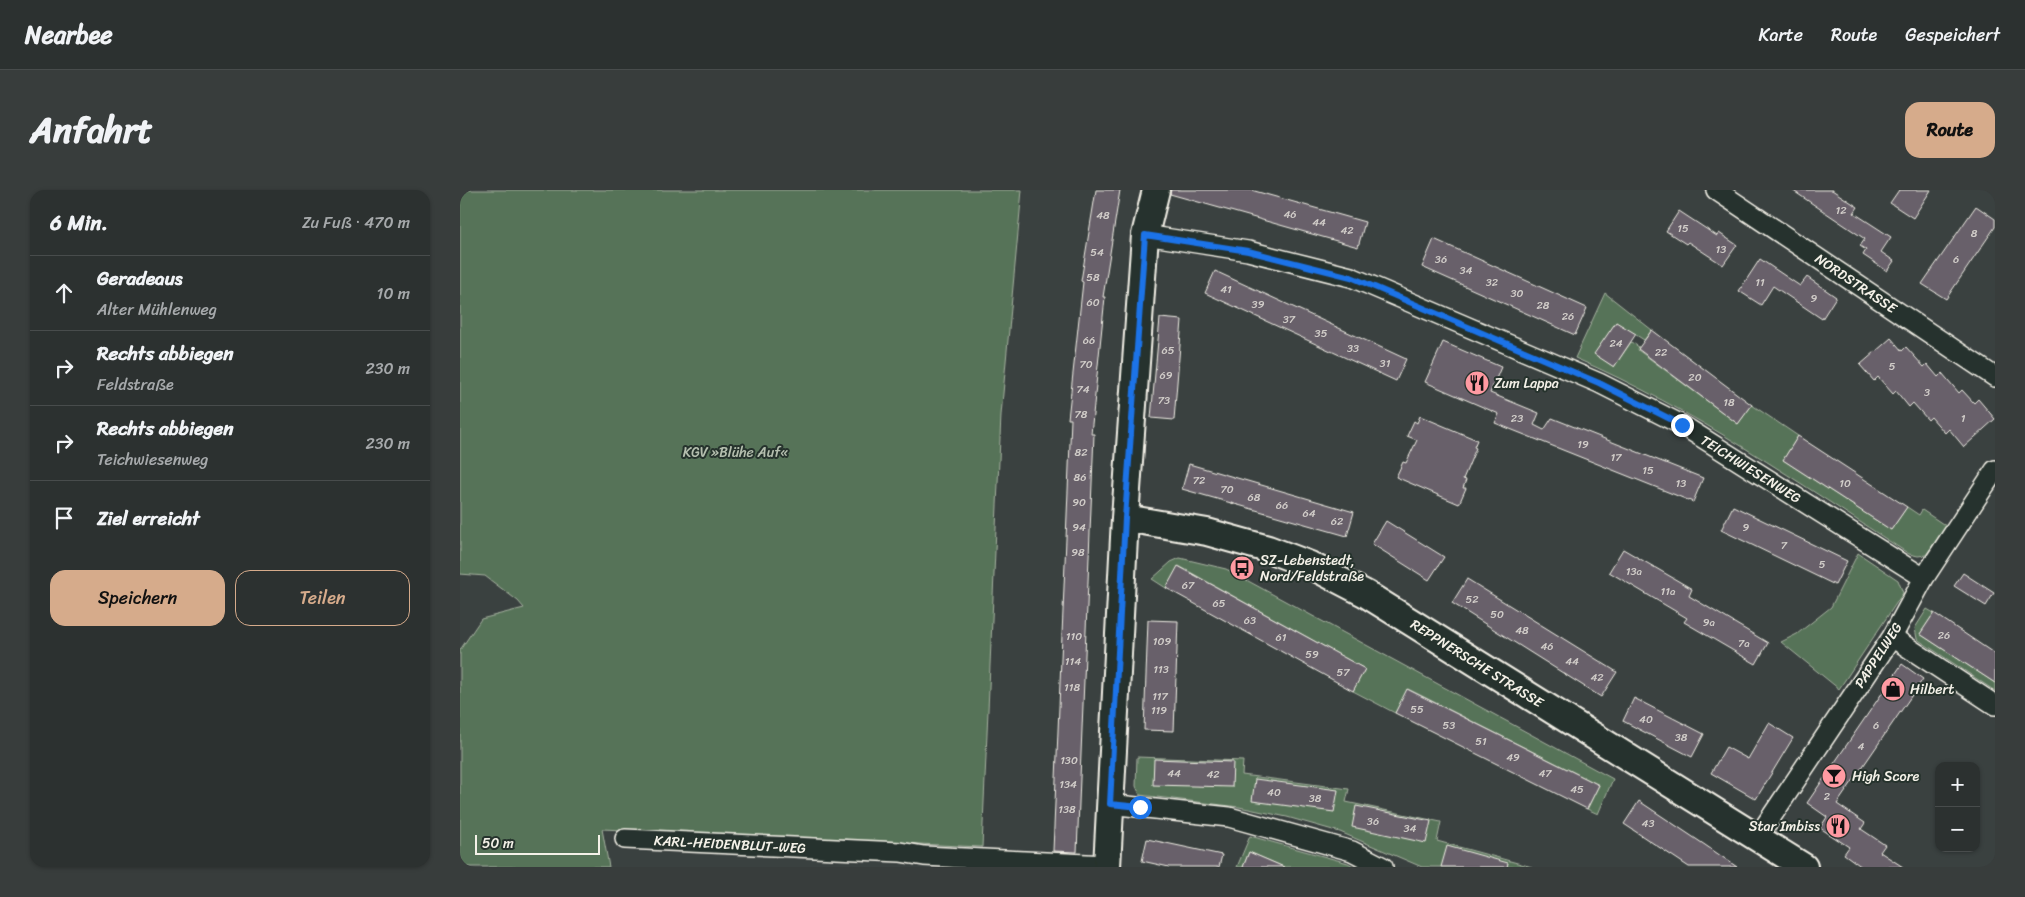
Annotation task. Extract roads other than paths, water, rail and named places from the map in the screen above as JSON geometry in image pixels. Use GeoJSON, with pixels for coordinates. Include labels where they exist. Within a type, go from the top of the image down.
{"type":"FeatureCollection","features":[{"type":"Feature","properties":{"kind":"street"},"geometry":{"type":"LineString","coordinates":[[1107,866],[1125,518],[1145,235],[1156,190]]}},
{"type":"Feature","properties":{"kind":"street","name":"NORDSTRASSE"},"geometry":{"type":"LineString","coordinates":[[1716,190],[1995,377]]}},
{"type":"Feature","properties":{"kind":"street","name":"TEICHWIESENWEG"},"geometry":{"type":"LineString","coordinates":[[1145,235],[1248,251],[1351,277],[1599,383],[1682,425],[1924,578]]}},
{"type":"Feature","properties":{"kind":"street","name":"PAPPELWEG"},"geometry":{"type":"LineString","coordinates":[[1758,838],[1892,636],[1924,578],[1995,470]]}},
{"type":"Feature","properties":{"kind":"street","name":"REPPNERSCHE STRASSE"},"geometry":{"type":"LineString","coordinates":[[1125,518],[1207,532],[1310,565],[1366,594],[1804,867]]}},
{"type":"Feature","properties":{"kind":"street"},"geometry":{"type":"LineString","coordinates":[[1892,636],[1995,705]]}},
{"type":"Feature","properties":{"kind":"street"},"geometry":{"type":"LineString","coordinates":[[1110,804],[1229,817],[1352,851],[1383,867]]}},
{"type":"Feature","properties":{"kind":"street","name":"KARL-HEIDENBLUT-WEG"},"geometry":{"type":"LineString","coordinates":[[625,839],[900,852],[924,862],[1107,866]]}},
{"type":"Feature","properties":{"kind":"place","name":"Zum Lappa"},"geometry":{"type":"Point","coordinates":[1477,383]}},
{"type":"Feature","properties":{"kind":"place","name":"SZ-Lebenstedt, Nord/Feldstraße"},"geometry":{"type":"Point","coordinates":[1242,568]}},
{"type":"Feature","properties":{"kind":"place","name":"Hilbert"},"geometry":{"type":"Point","coordinates":[1893,689]}},
{"type":"Feature","properties":{"kind":"place","name":"High Score"},"geometry":{"type":"Point","coordinates":[1834,776]}},
{"type":"Feature","properties":{"kind":"place","name":"Star Imbiss"},"geometry":{"type":"Point","coordinates":[1838,826]}},
{"type":"Feature","properties":{"kind":"park label","name":"KGV »Blühe Auf«"},"geometry":{"type":"Point","coordinates":[735,452]}}]}
